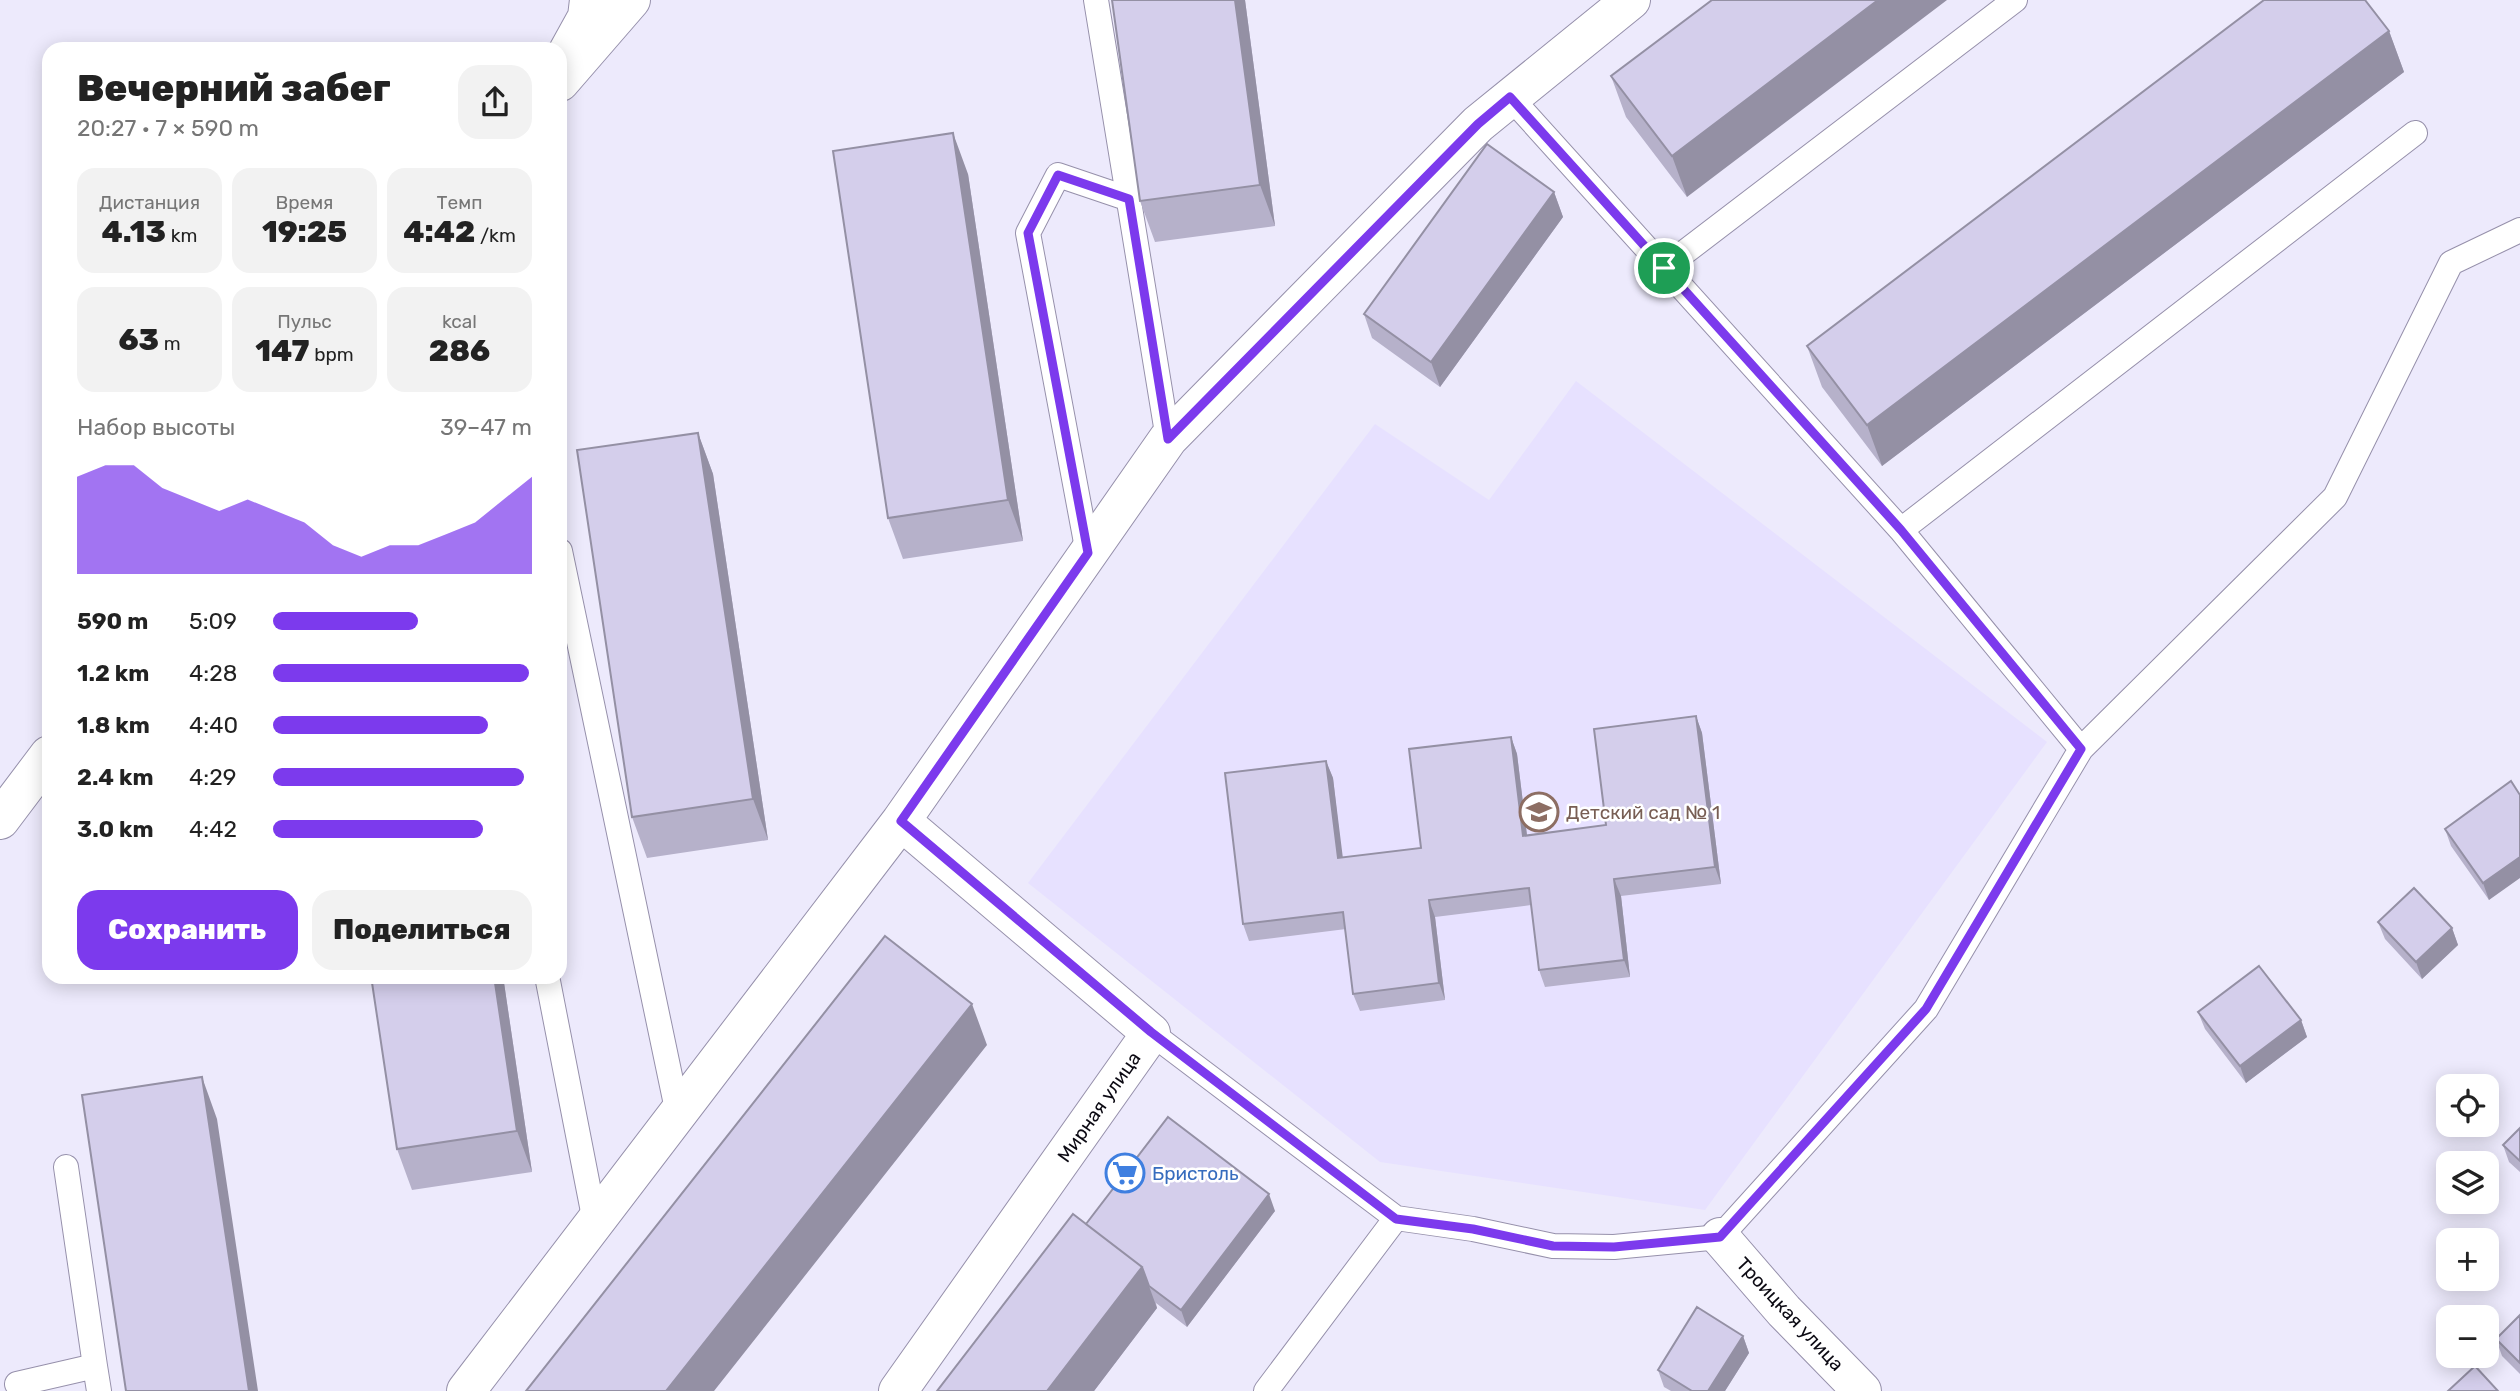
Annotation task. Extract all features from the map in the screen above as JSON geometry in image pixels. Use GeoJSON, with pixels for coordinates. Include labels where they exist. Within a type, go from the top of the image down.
{"type":"FeatureCollection","features":[{"type":"Feature","properties":{"kind":"street"},"geometry":{"type":"LineString","coordinates":[[567,53],[587,16],[589,0]]}},
{"type":"Feature","properties":{"kind":"street"},"geometry":{"type":"LineString","coordinates":[[567,74],[631,0]]}},
{"type":"Feature","properties":{"kind":"street"},"geometry":{"type":"LineString","coordinates":[[466,1391],[901,821],[1168,439],[1478,124],[1631,0]]}},
{"type":"Feature","properties":{"kind":"street"},"geometry":{"type":"LineString","coordinates":[[0,820],[42,764]]}},
{"type":"Feature","properties":{"kind":"street","name":"Мирная улица"},"geometry":{"type":"LineString","coordinates":[[898,1391],[1151,1032],[901,821]]}},
{"type":"Feature","properties":{"kind":"street","name":"Троицкая улица"},"geometry":{"type":"LineString","coordinates":[[1720,1237],[1784,1311],[1862,1391]]}},
{"type":"Feature","properties":{"kind":"lane"},"geometry":{"type":"LineString","coordinates":[[1096,0],[1168,439]]}},
{"type":"Feature","properties":{"kind":"lane"},"geometry":{"type":"LineString","coordinates":[[1664,268],[2015,0]]}},
{"type":"Feature","properties":{"kind":"lane"},"geometry":{"type":"LineString","coordinates":[[1510,97],[1901,530],[2081,749]]}},
{"type":"Feature","properties":{"kind":"lane"},"geometry":{"type":"LineString","coordinates":[[1901,530],[2415,134]]}},
{"type":"Feature","properties":{"kind":"lane"},"geometry":{"type":"LineString","coordinates":[[1088,553],[1028,233],[1058,175],[1129,199]]}},
{"type":"Feature","properties":{"kind":"lane"},"geometry":{"type":"LineString","coordinates":[[1151,1032],[1396,1219],[1473,1229],[1553,1246],[1614,1247],[1720,1237],[1926,1009],[2081,749],[2335,498],[2451,263],[2520,230]]}},
{"type":"Feature","properties":{"kind":"lane"},"geometry":{"type":"LineString","coordinates":[[567,584],[678,1114]]}},
{"type":"Feature","properties":{"kind":"lane"},"geometry":{"type":"LineString","coordinates":[[549,984],[595,1222]]}},
{"type":"Feature","properties":{"kind":"lane"},"geometry":{"type":"LineString","coordinates":[[66,1167],[99,1391]]}},
{"type":"Feature","properties":{"kind":"lane"},"geometry":{"type":"LineString","coordinates":[[1266,1391],[1396,1219]]}},
{"type":"Feature","properties":{"kind":"lane"},"geometry":{"type":"LineString","coordinates":[[10,1381],[96,1366]]}},
{"type":"Feature","properties":{"kind":"shaded area","name":"Детский сад № 1"},"geometry":{"type":"Polygon","coordinates":[[[1576,381],[2047,742],[1705,1210],[1380,1162],[1028,883],[1375,424],[1489,500],[1576,381]]]}},
{"type":"Feature","properties":{"kind":"building"},"geometry":{"type":"Polygon","coordinates":[[[1112,0],[1235,0],[1260,185],[1140,201],[1112,0]]]}},
{"type":"Feature","properties":{"kind":"building"},"geometry":{"type":"Polygon","coordinates":[[[1712,0],[1878,0],[1672,156],[1611,76],[1712,0]]]}},
{"type":"Feature","properties":{"kind":"building"},"geometry":{"type":"Polygon","coordinates":[[[2264,0],[2365,0],[2389,31],[1867,425],[1807,346],[2264,0]]]}},
{"type":"Feature","properties":{"kind":"building"},"geometry":{"type":"Polygon","coordinates":[[[953,133],[1008,500],[888,518],[833,151],[953,133]]]}},
{"type":"Feature","properties":{"kind":"building"},"geometry":{"type":"Polygon","coordinates":[[[1487,144],[1554,192],[1431,362],[1364,314],[1487,144]]]}},
{"type":"Feature","properties":{"kind":"building"},"geometry":{"type":"Polygon","coordinates":[[[698,433],[753,799],[632,817],[577,450],[698,433]]]}},
{"type":"Feature","properties":{"kind":"building"},"geometry":{"type":"Polygon","coordinates":[[[1696,716],[1715,867],[1614,879],[1624,960],[1539,970],[1529,888],[1429,900],[1439,983],[1353,994],[1343,912],[1243,924],[1225,773],[1326,761],[1338,858],[1421,848],[1409,749],[1511,737],[1523,836],[1606,825],[1594,729],[1696,716]]]}},
{"type":"Feature","properties":{"kind":"building"},"geometry":{"type":"Polygon","coordinates":[[[2511,781],[2520,795],[2520,857],[2483,883],[2445,829],[2511,781]]]}},
{"type":"Feature","properties":{"kind":"building"},"geometry":{"type":"Polygon","coordinates":[[[2414,888],[2452,928],[2416,962],[2378,922],[2414,888]]]}},
{"type":"Feature","properties":{"kind":"building"},"geometry":{"type":"Polygon","coordinates":[[[885,936],[972,1004],[666,1391],[526,1391],[885,936]]]}},
{"type":"Feature","properties":{"kind":"building"},"geometry":{"type":"Polygon","coordinates":[[[2259,966],[2301,1020],[2240,1066],[2198,1012],[2259,966]]]}},
{"type":"Feature","properties":{"kind":"building"},"geometry":{"type":"Polygon","coordinates":[[[372,984],[495,984],[517,1131],[397,1149],[372,984]]]}},
{"type":"Feature","properties":{"kind":"building"},"geometry":{"type":"Polygon","coordinates":[[[202,1077],[249,1391],[126,1391],[82,1095],[202,1077]]]}},
{"type":"Feature","properties":{"kind":"building"},"geometry":{"type":"Polygon","coordinates":[[[1168,1117],[1269,1194],[1181,1310],[1149,1286],[1142,1267],[1086,1224],[1168,1117]]]}},
{"type":"Feature","properties":{"kind":"building"},"geometry":{"type":"Polygon","coordinates":[[[2520,1128],[2520,1161],[2503,1145],[2520,1128]]]}},
{"type":"Feature","properties":{"kind":"building"},"geometry":{"type":"Polygon","coordinates":[[[1073,1214],[1142,1267],[1047,1391],[937,1391],[1073,1214]]]}},
{"type":"Feature","properties":{"kind":"building"},"geometry":{"type":"Polygon","coordinates":[[[1697,1307],[1743,1336],[1708,1391],[1692,1391],[1658,1370],[1697,1307]]]}},
{"type":"Feature","properties":{"kind":"building"},"geometry":{"type":"Polygon","coordinates":[[[2520,1315],[2520,1363],[2499,1342],[2499,1336],[2520,1315]]]}},
{"type":"Feature","properties":{"kind":"building"},"geometry":{"type":"Polygon","coordinates":[[[2473,1368],[2477,1368],[2498,1391],[2448,1391],[2473,1368]]]}},
{"type":"Feature","properties":{"kind":"place","name":"Детский сад № 1"},"geometry":{"type":"Point","coordinates":[1539,812]}},
{"type":"Feature","properties":{"kind":"place","name":"Бристоль"},"geometry":{"type":"Point","coordinates":[1125,1173]}},
{"type":"Feature","properties":{"kind":"route"},"geometry":{"type":"LineString","coordinates":[[1510,97],[1664,268],[1901,530],[2081,749],[1926,1009],[1720,1237],[1614,1247],[1553,1246],[1473,1229],[1396,1219],[1151,1032],[901,821],[1088,553],[1028,233],[1058,175],[1129,199],[1168,439],[1478,124],[1510,97]]}}]}
